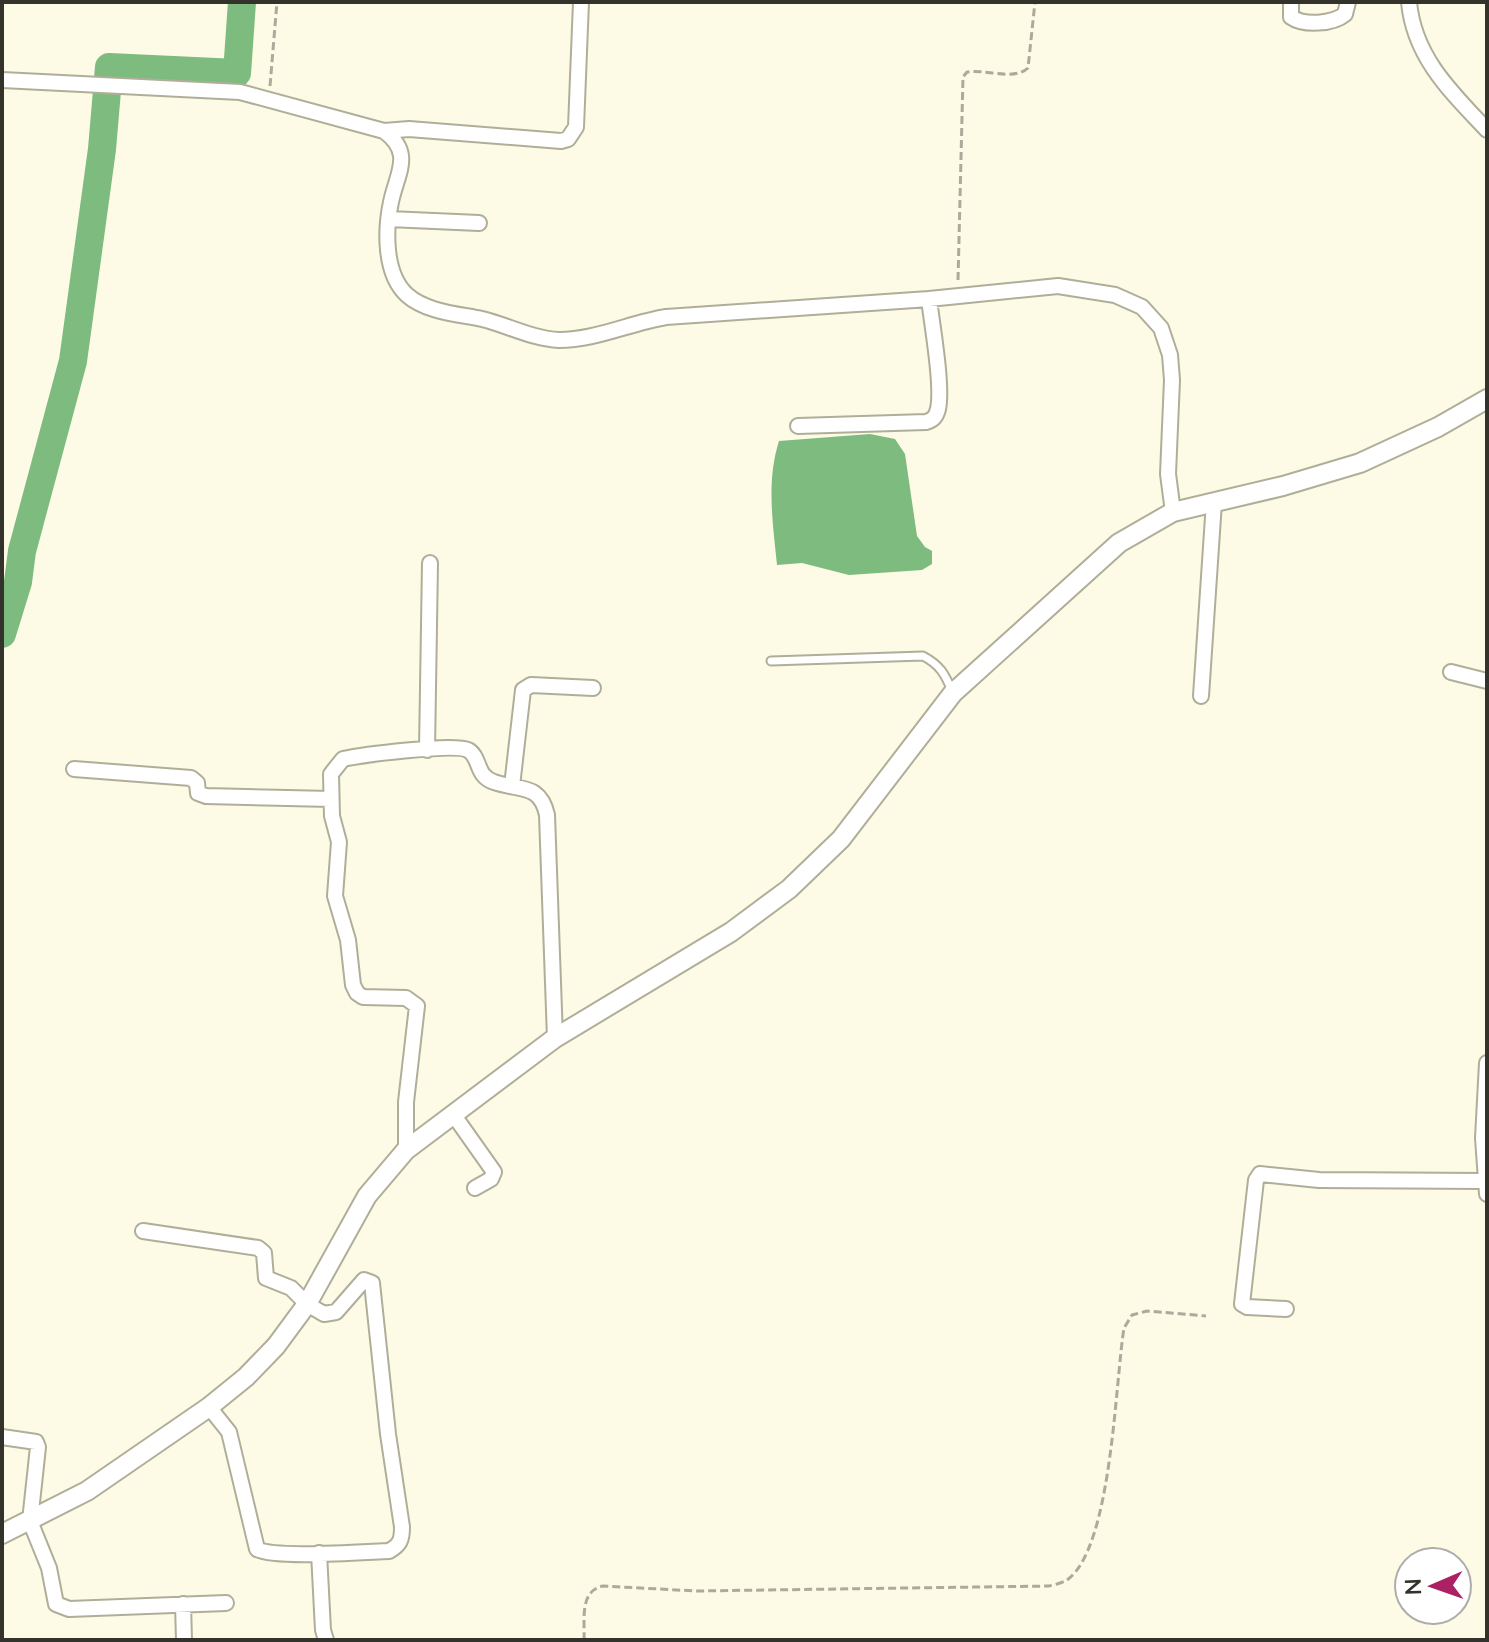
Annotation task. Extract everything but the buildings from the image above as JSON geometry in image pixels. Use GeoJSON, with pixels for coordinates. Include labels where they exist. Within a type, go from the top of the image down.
{"type":"FeatureCollection","features":[{"type":"Feature","properties":{"kind":"street"},"geometry":{"type":"LineString","coordinates":[[384,131],[409,129],[561,141],[568,139],[576,127],[581,2]]}},
{"type":"Feature","properties":{"kind":"street"},"geometry":{"type":"LineString","coordinates":[[1291,2],[1291,17],[1301,22],[1335,21],[1345,14],[1348,2]]}},
{"type":"Feature","properties":{"kind":"street"},"geometry":{"type":"LineString","coordinates":[[1409,2],[1410,17],[1433,70],[1487,130]]}},
{"type":"Feature","properties":{"kind":"street"},"geometry":{"type":"LineString","coordinates":[[2,80],[217,89],[269,98],[384,131],[395,139],[401,152],[402,167],[389,219],[389,259],[396,281],[408,296],[427,306],[555,340],[580,338],[627,324],[666,317],[929,299],[1058,286],[1115,295],[1142,307],[1161,328],[1170,355],[1172,380],[1168,474],[1173,512]]}},
{"type":"Feature","properties":{"kind":"street"},"geometry":{"type":"LineString","coordinates":[[389,219],[479,223]]}},
{"type":"Feature","properties":{"kind":"street"},"geometry":{"type":"LineString","coordinates":[[798,426],[932,420],[938,412],[939,396],[929,299]]}},
{"type":"Feature","properties":{"kind":"street"},"geometry":{"type":"LineString","coordinates":[[2,1534],[87,1491],[209,1407],[246,1377],[276,1346],[307,1304],[367,1196],[406,1150],[555,1038],[731,932],[789,889],[841,839],[953,693],[1119,543],[1173,512],[1283,486],[1360,463],[1438,427],[1487,399]]}},
{"type":"Feature","properties":{"kind":"street"},"geometry":{"type":"LineString","coordinates":[[1201,696],[1214,502]]}},
{"type":"Feature","properties":{"kind":"street"},"geometry":{"type":"LineString","coordinates":[[427,750],[430,563]]}},
{"type":"Feature","properties":{"kind":"street"},"geometry":{"type":"LineString","coordinates":[[1451,672],[1487,681]]}},
{"type":"Feature","properties":{"kind":"street"},"geometry":{"type":"LineString","coordinates":[[512,786],[523,690],[531,685],[593,688]]}},
{"type":"Feature","properties":{"kind":"street"},"geometry":{"type":"LineString","coordinates":[[406,1150],[406,1102],[417,1006],[406,998],[363,997],[353,985],[346,932],[335,896],[339,842],[332,816],[331,774],[343,759],[427,750],[467,750],[474,756],[479,771],[486,778],[538,795],[544,802],[555,1038]]}},
{"type":"Feature","properties":{"kind":"street"},"geometry":{"type":"LineString","coordinates":[[74,769],[191,778],[197,783],[198,793],[206,796],[331,799]]}},
{"type":"Feature","properties":{"kind":"street"},"geometry":{"type":"LineString","coordinates":[[1286,1309],[1247,1307],[1242,1304],[1256,1180],[1260,1174],[1486,1188],[1487,1063]]}},
{"type":"Feature","properties":{"kind":"street"},"geometry":{"type":"LineString","coordinates":[[453,1114],[494,1172],[491,1179],[475,1188]]}},
{"type":"Feature","properties":{"kind":"street"},"geometry":{"type":"LineString","coordinates":[[143,1231],[258,1248],[264,1253],[266,1278],[291,1288],[307,1304],[324,1314],[332,1315],[364,1280],[369,1280],[374,1287],[388,1434],[402,1527],[402,1539],[397,1547],[389,1551],[319,1553],[269,1553],[257,1549],[229,1432],[209,1407]]}},
{"type":"Feature","properties":{"kind":"street"},"geometry":{"type":"LineString","coordinates":[[2,1437],[28,1439],[36,1442],[38,1447],[30,1521],[49,1568],[56,1604],[61,1607],[226,1603]]}},
{"type":"Feature","properties":{"kind":"street"},"geometry":{"type":"LineString","coordinates":[[319,1553],[326,1640]]}},
{"type":"Feature","properties":{"kind":"street"},"geometry":{"type":"LineString","coordinates":[[183,1604],[184,1640]]}},
{"type":"Feature","properties":{"kind":"lane"},"geometry":{"type":"LineString","coordinates":[[771,661],[923,656],[935,662],[944,672],[953,693]]}},
{"type":"Feature","properties":{"kind":"path"},"geometry":{"type":"LineString","coordinates":[[269,98],[277,2]]}},
{"type":"Feature","properties":{"kind":"path"},"geometry":{"type":"LineString","coordinates":[[958,295],[963,77],[975,70],[1016,74],[1028,68],[1035,2]]}},
{"type":"Feature","properties":{"kind":"path"},"geometry":{"type":"LineString","coordinates":[[584,1640],[588,1594],[594,1588],[603,1586],[696,1591],[1049,1586],[1067,1581],[1083,1561],[1103,1495],[1113,1446],[1124,1328],[1132,1315],[1147,1311],[1206,1316]]}},
{"type":"Feature","properties":{"kind":"shaded area"},"geometry":{"type":"Polygon","coordinates":[[[870,434],[895,439],[905,454],[917,536],[932,551],[932,564],[922,570],[849,575],[802,563],[777,565],[772,487],[779,441],[870,434]]]}},
{"type":"Feature","properties":{"kind":"waterway"},"geometry":{"type":"LineString","coordinates":[[2,634],[73,361],[102,149],[109,67],[237,73],[242,2]]}}]}
